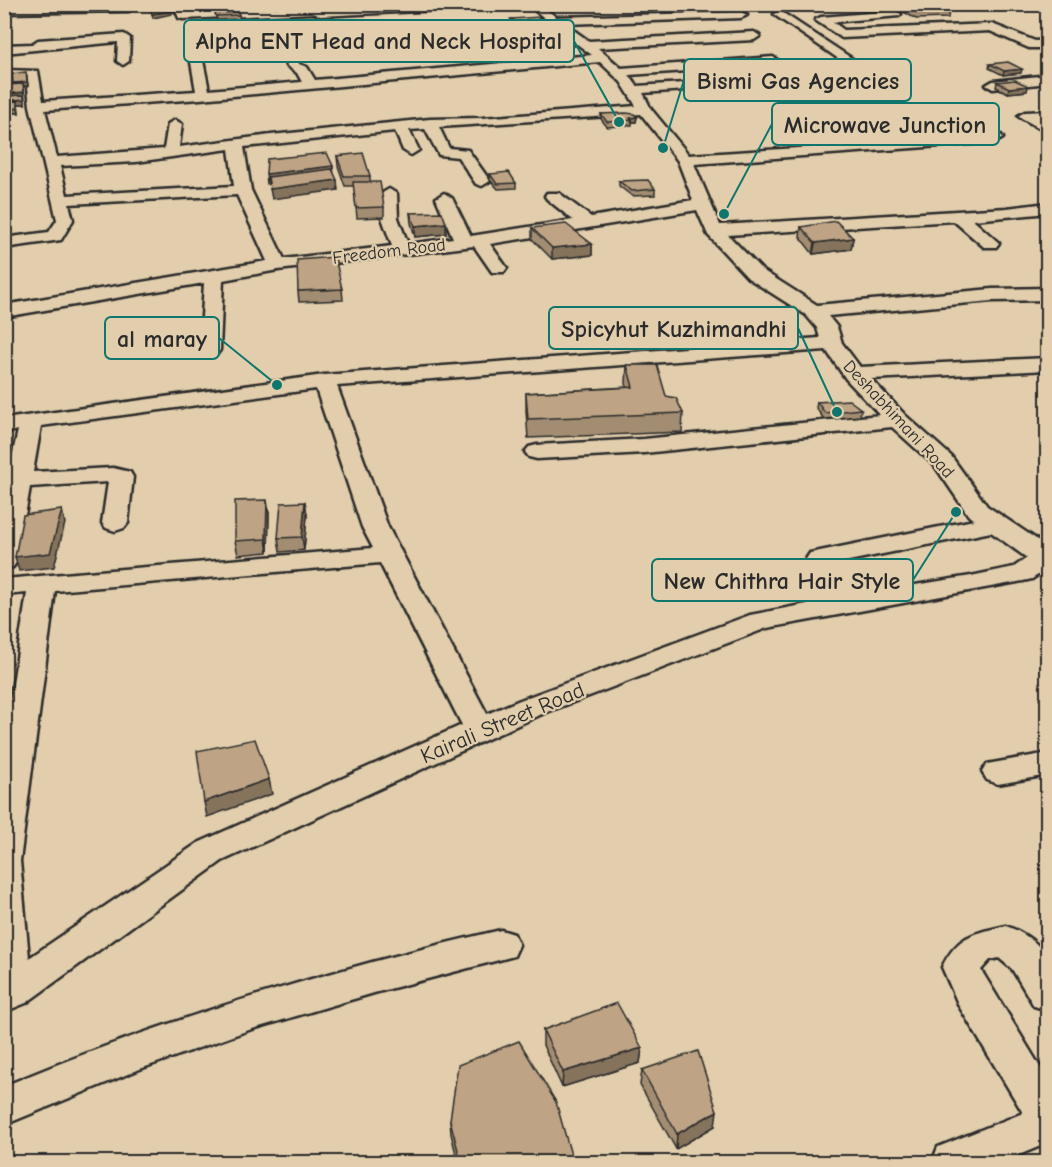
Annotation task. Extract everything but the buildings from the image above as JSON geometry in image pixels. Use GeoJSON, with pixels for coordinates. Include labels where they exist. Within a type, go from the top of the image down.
{"type":"FeatureCollection","features":[{"type":"Feature","properties":{"kind":"street"},"geometry":{"type":"LineString","coordinates":[[4,10],[46,15],[129,8],[128,5],[135,4]]}},
{"type":"Feature","properties":{"kind":"street"},"geometry":{"type":"LineString","coordinates":[[178,4],[183,23],[247,9],[375,15],[498,4]]}},
{"type":"Feature","properties":{"kind":"street","name":"Deshabhimani Road"},"geometry":{"type":"LineString","coordinates":[[532,4],[618,72],[633,90],[645,110],[685,160],[714,231],[755,274],[813,311],[827,327],[832,343],[854,374],[897,420],[943,461],[978,511],[1046,557]]}},
{"type":"Feature","properties":{"kind":"street"},"geometry":{"type":"LineString","coordinates":[[553,21],[746,15],[732,4]]}},
{"type":"Feature","properties":{"kind":"street"},"geometry":{"type":"LineString","coordinates":[[921,7],[948,4]]}},
{"type":"Feature","properties":{"kind":"street"},"geometry":{"type":"LineString","coordinates":[[633,90],[756,79],[868,73],[776,14],[799,14]]}},
{"type":"Feature","properties":{"kind":"street"},"geometry":{"type":"LineString","coordinates":[[4,243],[55,236],[65,220],[37,106],[36,57],[46,15]]}},
{"type":"Feature","properties":{"kind":"street"},"geometry":{"type":"LineString","coordinates":[[895,15],[821,20],[842,34],[992,27],[1033,45],[1047,44]]}},
{"type":"Feature","properties":{"kind":"street"},"geometry":{"type":"LineString","coordinates":[[373,52],[753,36]]}},
{"type":"Feature","properties":{"kind":"street"},"geometry":{"type":"LineString","coordinates":[[4,74],[36,57],[124,38],[123,61]]}},
{"type":"Feature","properties":{"kind":"street"},"geometry":{"type":"LineString","coordinates":[[4,49],[36,57]]}},
{"type":"Feature","properties":{"kind":"street"},"geometry":{"type":"LineString","coordinates":[[195,51],[203,94]]}},
{"type":"Feature","properties":{"kind":"street"},"geometry":{"type":"LineString","coordinates":[[290,53],[293,66],[302,70],[310,84]]}},
{"type":"Feature","properties":{"kind":"street"},"geometry":{"type":"LineString","coordinates":[[37,106],[203,94],[601,58]]}},
{"type":"Feature","properties":{"kind":"street"},"geometry":{"type":"LineString","coordinates":[[618,72],[773,61]]}},
{"type":"Feature","properties":{"kind":"street"},"geometry":{"type":"LineString","coordinates":[[993,85],[1047,79]]}},
{"type":"Feature","properties":{"kind":"street"},"geometry":{"type":"LineString","coordinates":[[52,162],[136,157],[239,143],[430,123],[645,110]]}},
{"type":"Feature","properties":{"kind":"street"},"geometry":{"type":"LineString","coordinates":[[1047,115],[1025,116],[1047,129]]}},
{"type":"Feature","properties":{"kind":"street"},"geometry":{"type":"LineString","coordinates":[[430,123],[444,152],[463,153],[482,181]]}},
{"type":"Feature","properties":{"kind":"street"},"geometry":{"type":"LineString","coordinates":[[171,152],[175,124]]}},
{"type":"Feature","properties":{"kind":"street"},"geometry":{"type":"LineString","coordinates":[[400,126],[411,150]]}},
{"type":"Feature","properties":{"kind":"street"},"geometry":{"type":"LineString","coordinates":[[248,127],[239,143],[243,190],[278,265]]}},
{"type":"Feature","properties":{"kind":"street"},"geometry":{"type":"LineString","coordinates":[[685,160],[996,138]]}},
{"type":"Feature","properties":{"kind":"street"},"geometry":{"type":"LineString","coordinates":[[60,200],[243,190]]}},
{"type":"Feature","properties":{"kind":"street"},"geometry":{"type":"LineString","coordinates":[[389,194],[390,218],[402,250]]}},
{"type":"Feature","properties":{"kind":"street"},"geometry":{"type":"LineString","coordinates":[[553,196],[588,223]]}},
{"type":"Feature","properties":{"kind":"street"},"geometry":{"type":"LineString","coordinates":[[444,198],[461,238],[473,241],[498,268]]}},
{"type":"Feature","properties":{"kind":"street","name":"Freedom Road"},"geometry":{"type":"LineString","coordinates":[[4,311],[278,265],[473,241],[702,204]]}},
{"type":"Feature","properties":{"kind":"street"},"geometry":{"type":"LineString","coordinates":[[714,231],[1008,213],[1047,208]]}},
{"type":"Feature","properties":{"kind":"street"},"geometry":{"type":"LineString","coordinates":[[958,216],[990,243]]}},
{"type":"Feature","properties":{"kind":"street"},"geometry":{"type":"LineString","coordinates":[[210,350],[214,275]]}},
{"type":"Feature","properties":{"kind":"street"},"geometry":{"type":"LineString","coordinates":[[813,311],[992,295],[1047,294]]}},
{"type":"Feature","properties":{"kind":"street"},"geometry":{"type":"LineString","coordinates":[[4,426],[324,381],[832,343]]}},
{"type":"Feature","properties":{"kind":"street"},"geometry":{"type":"LineString","coordinates":[[854,374],[1047,364]]}},
{"type":"Feature","properties":{"kind":"street"},"geometry":{"type":"LineString","coordinates":[[324,381],[375,527],[480,730]]}},
{"type":"Feature","properties":{"kind":"street"},"geometry":{"type":"LineString","coordinates":[[537,452],[644,446],[897,420]]}},
{"type":"Feature","properties":{"kind":"street"},"geometry":{"type":"LineString","coordinates":[[4,561],[31,421]]}},
{"type":"Feature","properties":{"kind":"street"},"geometry":{"type":"LineString","coordinates":[[20,480],[113,475],[121,477],[115,523]]}},
{"type":"Feature","properties":{"kind":"street"},"geometry":{"type":"LineString","coordinates":[[819,558],[995,523]]}},
{"type":"Feature","properties":{"kind":"street"},"geometry":{"type":"LineString","coordinates":[[4,587],[389,554]]}},
{"type":"Feature","properties":{"kind":"street","name":"Kairali Street Road"},"geometry":{"type":"LineString","coordinates":[[8,994],[210,852],[531,707],[760,621],[1023,573],[1046,557]]}},
{"type":"Feature","properties":{"kind":"street"},"geometry":{"type":"LineString","coordinates":[[4,859],[42,584]]}},
{"type":"Feature","properties":{"kind":"street"},"geometry":{"type":"LineString","coordinates":[[998,772],[1047,764]]}},
{"type":"Feature","properties":{"kind":"street"},"geometry":{"type":"LineString","coordinates":[[4,864],[8,994]]}},
{"type":"Feature","properties":{"kind":"street"},"geometry":{"type":"LineString","coordinates":[[1047,994],[1025,958],[1006,941],[979,947],[961,967],[973,994],[1047,1118]]}},
{"type":"Feature","properties":{"kind":"street"},"geometry":{"type":"LineString","coordinates":[[4,1106],[78,1073],[260,1008],[392,970],[501,945]]}},
{"type":"Feature","properties":{"kind":"street"},"geometry":{"type":"LineString","coordinates":[[953,1162],[1047,1123]]}},
{"type":"Feature","properties":{"kind":"place","name":"Alpha ENT Head and Neck Hospital"},"geometry":{"type":"Point","coordinates":[619,122]}},
{"type":"Feature","properties":{"kind":"place","name":"Bismi Gas Agencies"},"geometry":{"type":"Point","coordinates":[663,148]}},
{"type":"Feature","properties":{"kind":"place","name":"Microwave Junction"},"geometry":{"type":"Point","coordinates":[724,214]}},
{"type":"Feature","properties":{"kind":"place","name":"al maray"},"geometry":{"type":"Point","coordinates":[277,385]}},
{"type":"Feature","properties":{"kind":"place","name":"Spicyhut Kuzhimandhi"},"geometry":{"type":"Point","coordinates":[837,412]}},
{"type":"Feature","properties":{"kind":"place","name":"New Chithra Hair Style"},"geometry":{"type":"Point","coordinates":[956,512]}}]}
